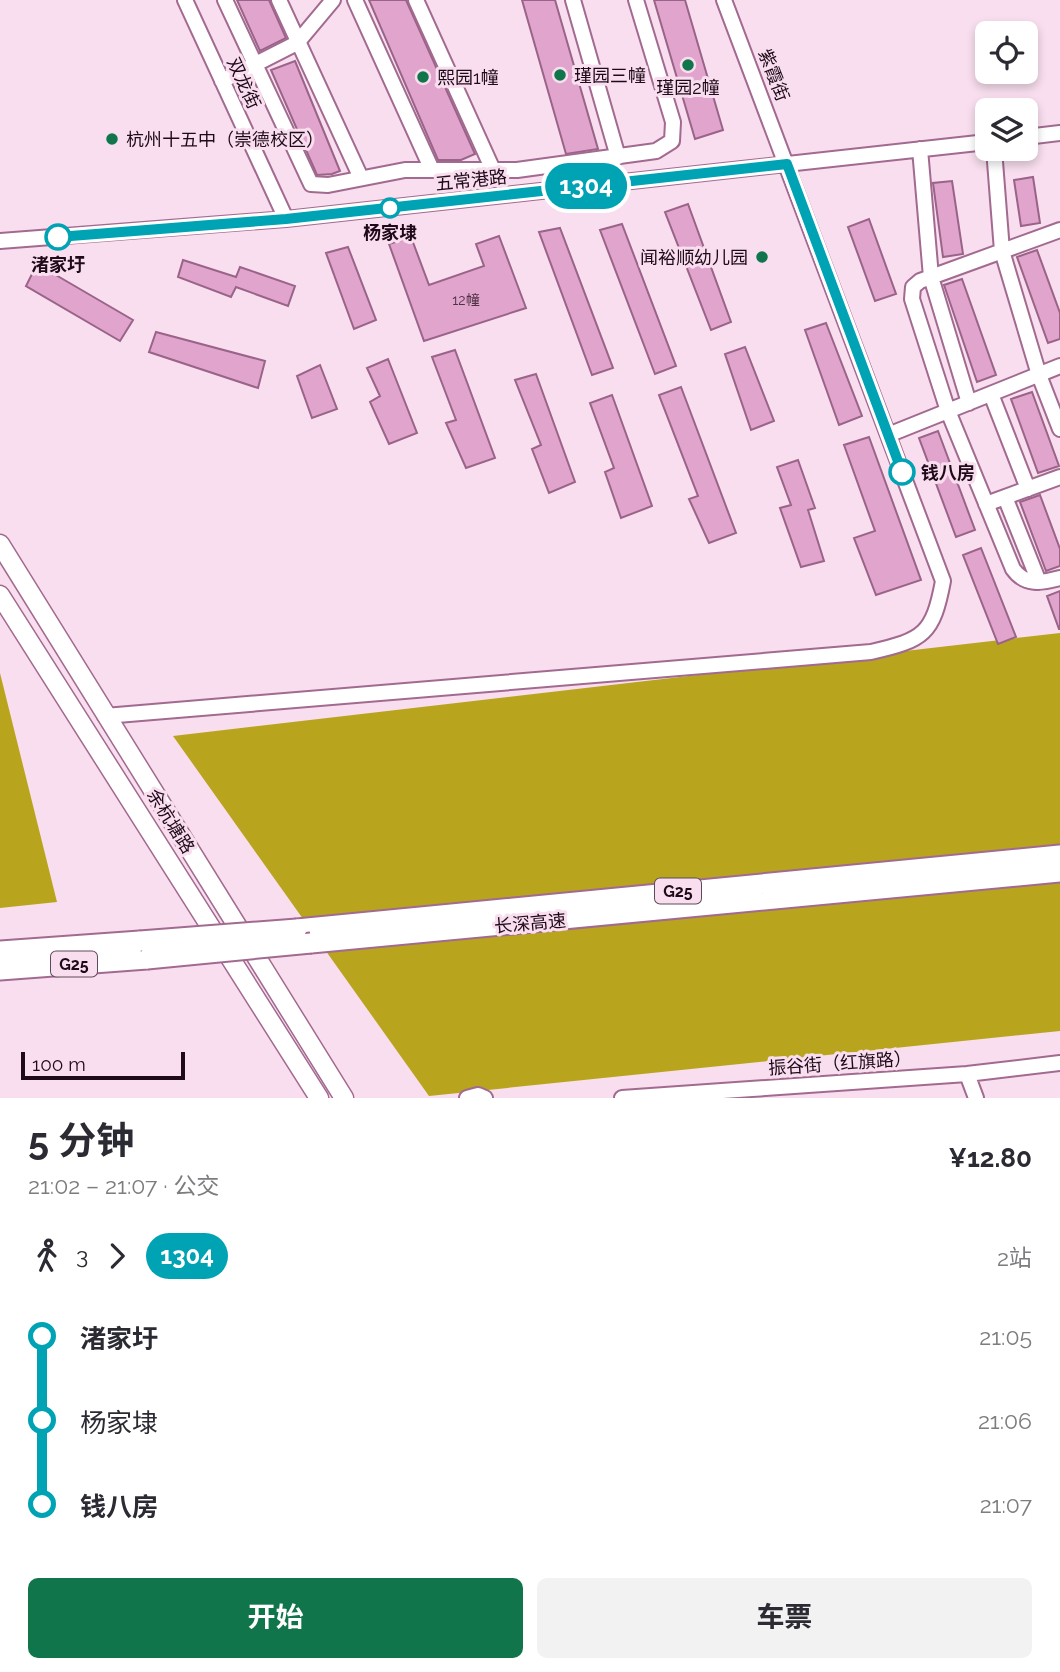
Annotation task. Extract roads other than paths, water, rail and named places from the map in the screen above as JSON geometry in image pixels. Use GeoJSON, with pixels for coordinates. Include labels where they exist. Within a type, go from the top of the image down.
{"type":"FeatureCollection","features":[{"type":"Feature","properties":{"kind":"highway","name":"长深高速"},"geometry":{"type":"LineString","coordinates":[[144,950],[297,929],[1060,855]]}},
{"type":"Feature","properties":{"kind":"highway","name":"长深高速"},"geometry":{"type":"LineString","coordinates":[[0,951],[112,952],[312,943],[1060,872]]}},
{"type":"Feature","properties":{"kind":"highway"},"geometry":{"type":"LineString","coordinates":[[0,940],[112,952]]}},
{"type":"Feature","properties":{"kind":"highway","name":"长深高速"},"geometry":{"type":"LineString","coordinates":[[0,970],[112,952]]}},
{"type":"Feature","properties":{"kind":"highway"},"geometry":{"type":"LineString","coordinates":[[0,978],[112,952]]}},
{"type":"Feature","properties":{"kind":"main road","name":"余杭塘路"},"geometry":{"type":"LineString","coordinates":[[0,544],[344,1098]]}},
{"type":"Feature","properties":{"kind":"main road","name":"余杭塘路"},"geometry":{"type":"LineString","coordinates":[[0,595],[319,1098]]}},
{"type":"Feature","properties":{"kind":"street","name":"双龙街"},"geometry":{"type":"LineString","coordinates":[[185,0],[286,219]]}},
{"type":"Feature","properties":{"kind":"street"},"geometry":{"type":"LineString","coordinates":[[225,0],[311,184],[328,185],[405,170],[517,170],[656,151],[672,141],[673,122],[636,0]]}},
{"type":"Feature","properties":{"kind":"street"},"geometry":{"type":"LineString","coordinates":[[279,0],[360,178]]}},
{"type":"Feature","properties":{"kind":"street"},"geometry":{"type":"LineString","coordinates":[[222,81],[297,43],[333,0]]}},
{"type":"Feature","properties":{"kind":"street"},"geometry":{"type":"LineString","coordinates":[[355,0],[432,170]]}},
{"type":"Feature","properties":{"kind":"street"},"geometry":{"type":"LineString","coordinates":[[416,0],[493,170]]}},
{"type":"Feature","properties":{"kind":"street"},"geometry":{"type":"LineString","coordinates":[[573,0],[618,158]]}},
{"type":"Feature","properties":{"kind":"street","name":"紫霞街"},"geometry":{"type":"LineString","coordinates":[[105,716],[871,652],[896,646],[919,636],[936,617],[943,581],[724,0]]}},
{"type":"Feature","properties":{"kind":"street"},"geometry":{"type":"LineString","coordinates":[[1038,136],[1060,134]]}},
{"type":"Feature","properties":{"kind":"street","name":"五常港路"},"geometry":{"type":"LineString","coordinates":[[0,242],[286,219],[975,143]]}},
{"type":"Feature","properties":{"kind":"street"},"geometry":{"type":"LineString","coordinates":[[920,149],[931,277],[969,403]]}},
{"type":"Feature","properties":{"kind":"street"},"geometry":{"type":"LineString","coordinates":[[995,161],[1002,251],[1039,375],[1060,429]]}},
{"type":"Feature","properties":{"kind":"street"},"geometry":{"type":"LineString","coordinates":[[517,170],[522,193]]}},
{"type":"Feature","properties":{"kind":"street"},"geometry":{"type":"LineString","coordinates":[[1060,230],[931,277],[913,288],[912,299],[948,411],[1013,569],[1019,579],[1039,582],[1060,578]]}},
{"type":"Feature","properties":{"kind":"street"},"geometry":{"type":"LineString","coordinates":[[888,435],[1060,366]]}},
{"type":"Feature","properties":{"kind":"street"},"geometry":{"type":"LineString","coordinates":[[991,394],[1028,489]]}},
{"type":"Feature","properties":{"kind":"street"},"geometry":{"type":"LineString","coordinates":[[986,504],[1060,477]]}},
{"type":"Feature","properties":{"kind":"street"},"geometry":{"type":"LineString","coordinates":[[1005,497],[1039,582]]}},
{"type":"Feature","properties":{"kind":"street","name":"振谷街（红旗路）"},"geometry":{"type":"LineString","coordinates":[[622,1098],[967,1074],[1060,1063]]}},
{"type":"Feature","properties":{"kind":"street"},"geometry":{"type":"LineString","coordinates":[[967,1074],[976,1098]]}},
{"type":"Feature","properties":{"kind":"street"},"geometry":{"type":"LineString","coordinates":[[467,1098],[478,1095],[485,1098]]}},
{"type":"Feature","properties":{"kind":"place","name":"瑾园2幢"},"geometry":{"type":"Point","coordinates":[688,65]}},
{"type":"Feature","properties":{"kind":"place","name":"瑾园三幢"},"geometry":{"type":"Point","coordinates":[560,75]}},
{"type":"Feature","properties":{"kind":"place","name":"熙园1幢"},"geometry":{"type":"Point","coordinates":[423,77]}},
{"type":"Feature","properties":{"kind":"place","name":"杭州十五中（崇德校区）"},"geometry":{"type":"Point","coordinates":[112,139]}},
{"type":"Feature","properties":{"kind":"place","name":"杨家埭"},"geometry":{"type":"Point","coordinates":[390,208]}},
{"type":"Feature","properties":{"kind":"place","name":"渚家圩"},"geometry":{"type":"Point","coordinates":[58,237]}},
{"type":"Feature","properties":{"kind":"place","name":"闻裕顺幼儿园"},"geometry":{"type":"Point","coordinates":[762,257]}},
{"type":"Feature","properties":{"kind":"place","name":"钱八房"},"geometry":{"type":"Point","coordinates":[902,472]}}]}
